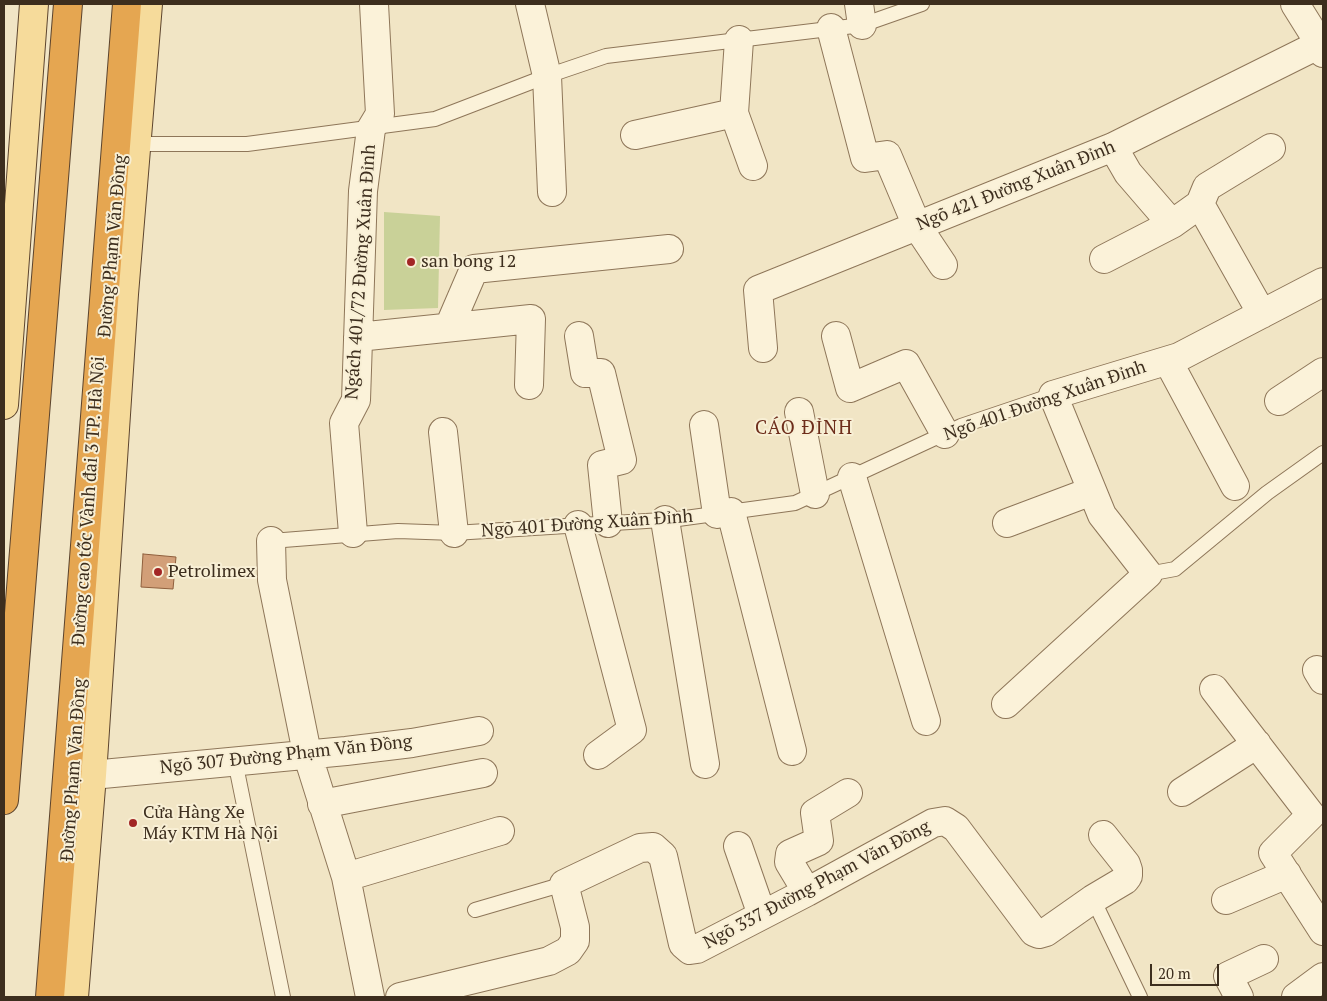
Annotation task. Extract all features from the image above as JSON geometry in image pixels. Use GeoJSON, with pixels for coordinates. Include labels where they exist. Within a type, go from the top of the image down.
{"type":"FeatureCollection","features":[{"type":"Feature","properties":{"kind":"highway"},"geometry":{"type":"LineString","coordinates":[[4,800],[68,4]]}},
{"type":"Feature","properties":{"kind":"highway","name":"Đường cao tốc Vành đai 3 TP. Hà Nội"},"geometry":{"type":"LineString","coordinates":[[50,997],[127,4]]}},
{"type":"Feature","properties":{"kind":"main road"},"geometry":{"type":"LineString","coordinates":[[4,405],[34,4]]}},
{"type":"Feature","properties":{"kind":"main road"},"geometry":{"type":"LineString","coordinates":[[4,658],[54,4]]}},
{"type":"Feature","properties":{"kind":"main road","name":"Đường Phạm Văn Đồng"},"geometry":{"type":"LineString","coordinates":[[57,997],[132,4]]}},
{"type":"Feature","properties":{"kind":"main road","name":"Đường Phạm Văn Đồng"},"geometry":{"type":"LineString","coordinates":[[74,997],[92,775],[124,294],[148,4]]}},
{"type":"Feature","properties":{"kind":"street","name":"Ngách 401/72 Đường Xuân Đỉnh"},"geometry":{"type":"LineString","coordinates":[[353,533],[344,423],[356,400],[362,191],[371,129],[380,114],[374,4]]}},
{"type":"Feature","properties":{"kind":"street"},"geometry":{"type":"LineString","coordinates":[[530,4],[547,76],[552,192]]}},
{"type":"Feature","properties":{"kind":"street"},"geometry":{"type":"LineString","coordinates":[[1295,4],[1321,48]]}},
{"type":"Feature","properties":{"kind":"street"},"geometry":{"type":"LineString","coordinates":[[831,28],[865,158],[887,155],[917,226],[943,265]]}},
{"type":"Feature","properties":{"kind":"street"},"geometry":{"type":"LineString","coordinates":[[739,40],[734,112],[753,166]]}},
{"type":"Feature","properties":{"kind":"street","name":"Ngõ 421 Đường Xuân Đỉnh"},"geometry":{"type":"LineString","coordinates":[[763,348],[758,290],[1113,146],[1321,48]]}},
{"type":"Feature","properties":{"kind":"street"},"geometry":{"type":"LineString","coordinates":[[635,135],[734,112]]}},
{"type":"Feature","properties":{"kind":"street"},"geometry":{"type":"LineString","coordinates":[[1113,146],[1128,173],[1172,224]]}},
{"type":"Feature","properties":{"kind":"street"},"geometry":{"type":"LineString","coordinates":[[1104,259],[1172,224],[1200,204],[1207,187],[1272,148]]}},
{"type":"Feature","properties":{"kind":"street"},"geometry":{"type":"LineString","coordinates":[[1200,204],[1262,314]]}},
{"type":"Feature","properties":{"kind":"street"},"geometry":{"type":"LineString","coordinates":[[449,327],[474,270],[669,249]]}},
{"type":"Feature","properties":{"kind":"street","name":"Ngõ 401 Đường Xuân Đỉnh"},"geometry":{"type":"LineString","coordinates":[[1053,395],[1179,357],[1323,282]]}},
{"type":"Feature","properties":{"kind":"street"},"geometry":{"type":"LineString","coordinates":[[358,337],[531,318],[529,384]]}},
{"type":"Feature","properties":{"kind":"street"},"geometry":{"type":"LineString","coordinates":[[579,336],[585,373],[601,373],[622,460],[602,465],[608,523]]}},
{"type":"Feature","properties":{"kind":"street"},"geometry":{"type":"LineString","coordinates":[[836,336],[850,388],[906,364],[945,434]]}},
{"type":"Feature","properties":{"kind":"street"},"geometry":{"type":"LineString","coordinates":[[1168,361],[1235,486]]}},
{"type":"Feature","properties":{"kind":"street"},"geometry":{"type":"LineString","coordinates":[[1279,401],[1323,372]]}},
{"type":"Feature","properties":{"kind":"street"},"geometry":{"type":"LineString","coordinates":[[1006,704],[1148,574],[1102,515],[1053,395]]}},
{"type":"Feature","properties":{"kind":"street"},"geometry":{"type":"LineString","coordinates":[[800,412],[815,494]]}},
{"type":"Feature","properties":{"kind":"street"},"geometry":{"type":"LineString","coordinates":[[704,425],[724,513],[792,751]]}},
{"type":"Feature","properties":{"kind":"street"},"geometry":{"type":"LineString","coordinates":[[442,432],[454,533]]}},
{"type":"Feature","properties":{"kind":"street"},"geometry":{"type":"LineString","coordinates":[[852,477],[926,721]]}},
{"type":"Feature","properties":{"kind":"street"},"geometry":{"type":"LineString","coordinates":[[1007,523],[1092,490]]}},
{"type":"Feature","properties":{"kind":"street"},"geometry":{"type":"LineString","coordinates":[[665,520],[705,764]]}},
{"type":"Feature","properties":{"kind":"street"},"geometry":{"type":"LineString","coordinates":[[578,525],[632,730],[598,755]]}},
{"type":"Feature","properties":{"kind":"street","name":"Ngõ 401 Đường Xuân Đỉnh"},"geometry":{"type":"LineString","coordinates":[[271,542],[272,580],[307,754],[346,877],[370,997]]}},
{"type":"Feature","properties":{"kind":"street"},"geometry":{"type":"LineString","coordinates":[[1214,689],[1312,815],[1273,853],[1323,931]]}},
{"type":"Feature","properties":{"kind":"street","name":"Ngõ 307 Đường Phạm Văn Đồng"},"geometry":{"type":"LineString","coordinates":[[92,775],[412,743],[479,731]]}},
{"type":"Feature","properties":{"kind":"street"},"geometry":{"type":"LineString","coordinates":[[1182,792],[1257,744]]}},
{"type":"Feature","properties":{"kind":"street"},"geometry":{"type":"LineString","coordinates":[[322,804],[483,773]]}},
{"type":"Feature","properties":{"kind":"street"},"geometry":{"type":"LineString","coordinates":[[807,892],[789,862],[790,854],[819,841],[815,813],[848,794]]}},
{"type":"Feature","properties":{"kind":"street","name":"Ngõ 337 Đường Phạm Văn Đồng"},"geometry":{"type":"LineString","coordinates":[[564,884],[640,848],[653,847],[664,856],[683,944],[690,950],[807,892],[933,823],[945,821],[956,828],[1034,932],[1039,934],[1046,932],[1093,899],[1125,880],[1128,876],[1126,864],[1103,835]]}},
{"type":"Feature","properties":{"kind":"street"},"geometry":{"type":"LineString","coordinates":[[346,877],[500,831]]}},
{"type":"Feature","properties":{"kind":"street"},"geometry":{"type":"LineString","coordinates":[[738,846],[762,915]]}},
{"type":"Feature","properties":{"kind":"street"},"geometry":{"type":"LineString","coordinates":[[1226,900],[1287,874]]}},
{"type":"Feature","properties":{"kind":"street"},"geometry":{"type":"LineString","coordinates":[[400,997],[549,961],[568,951],[575,941],[575,927],[564,884]]}},
{"type":"Feature","properties":{"kind":"street"},"geometry":{"type":"LineString","coordinates":[[1239,997],[1228,976],[1264,959]]}},
{"type":"Feature","properties":{"kind":"street"},"geometry":{"type":"LineString","coordinates":[[1296,997],[1323,978]]}},
{"type":"Feature","properties":{"kind":"lane"},"geometry":{"type":"LineString","coordinates":[[137,144],[247,144],[435,119],[547,76],[606,56],[831,28],[861,14],[922,4]]}},
{"type":"Feature","properties":{"kind":"lane","name":"Ngõ 401 Đường Xuân Đỉnh"},"geometry":{"type":"LineString","coordinates":[[271,542],[398,530],[454,533],[665,520],[795,503],[961,426],[1053,395]]}},
{"type":"Feature","properties":{"kind":"lane"},"geometry":{"type":"LineString","coordinates":[[1148,574],[1176,569],[1267,493],[1323,453]]}},
{"type":"Feature","properties":{"kind":"lane"},"geometry":{"type":"LineString","coordinates":[[235,761],[283,997]]}},
{"type":"Feature","properties":{"kind":"lane"},"geometry":{"type":"LineString","coordinates":[[475,910],[564,884]]}},
{"type":"Feature","properties":{"kind":"lane"},"geometry":{"type":"LineString","coordinates":[[1093,899],[1140,997]]}},
{"type":"Feature","properties":{"kind":"green space","name":"san bong 12"},"geometry":{"type":"Polygon","coordinates":[[[384,212],[440,216],[438,308],[384,310],[384,212]]]}},
{"type":"Feature","properties":{"kind":"building","name":"Petrolimex"},"geometry":{"type":"Polygon","coordinates":[[[143,554],[176,557],[173,589],[141,587],[143,554]]]}},
{"type":"Feature","properties":{"kind":"place","name":"san bong 12"},"geometry":{"type":"Point","coordinates":[411,262]}},
{"type":"Feature","properties":{"kind":"place","name":"Petrolimex"},"geometry":{"type":"Point","coordinates":[158,572]}},
{"type":"Feature","properties":{"kind":"place","name":"Cửa Hàng Xe Máy KTM Hà Nội"},"geometry":{"type":"Point","coordinates":[133,823]}},
{"type":"Feature","properties":{"kind":"district","name":"CÁO ĐỈNH"},"geometry":{"type":"Point","coordinates":[804,429]}}]}
